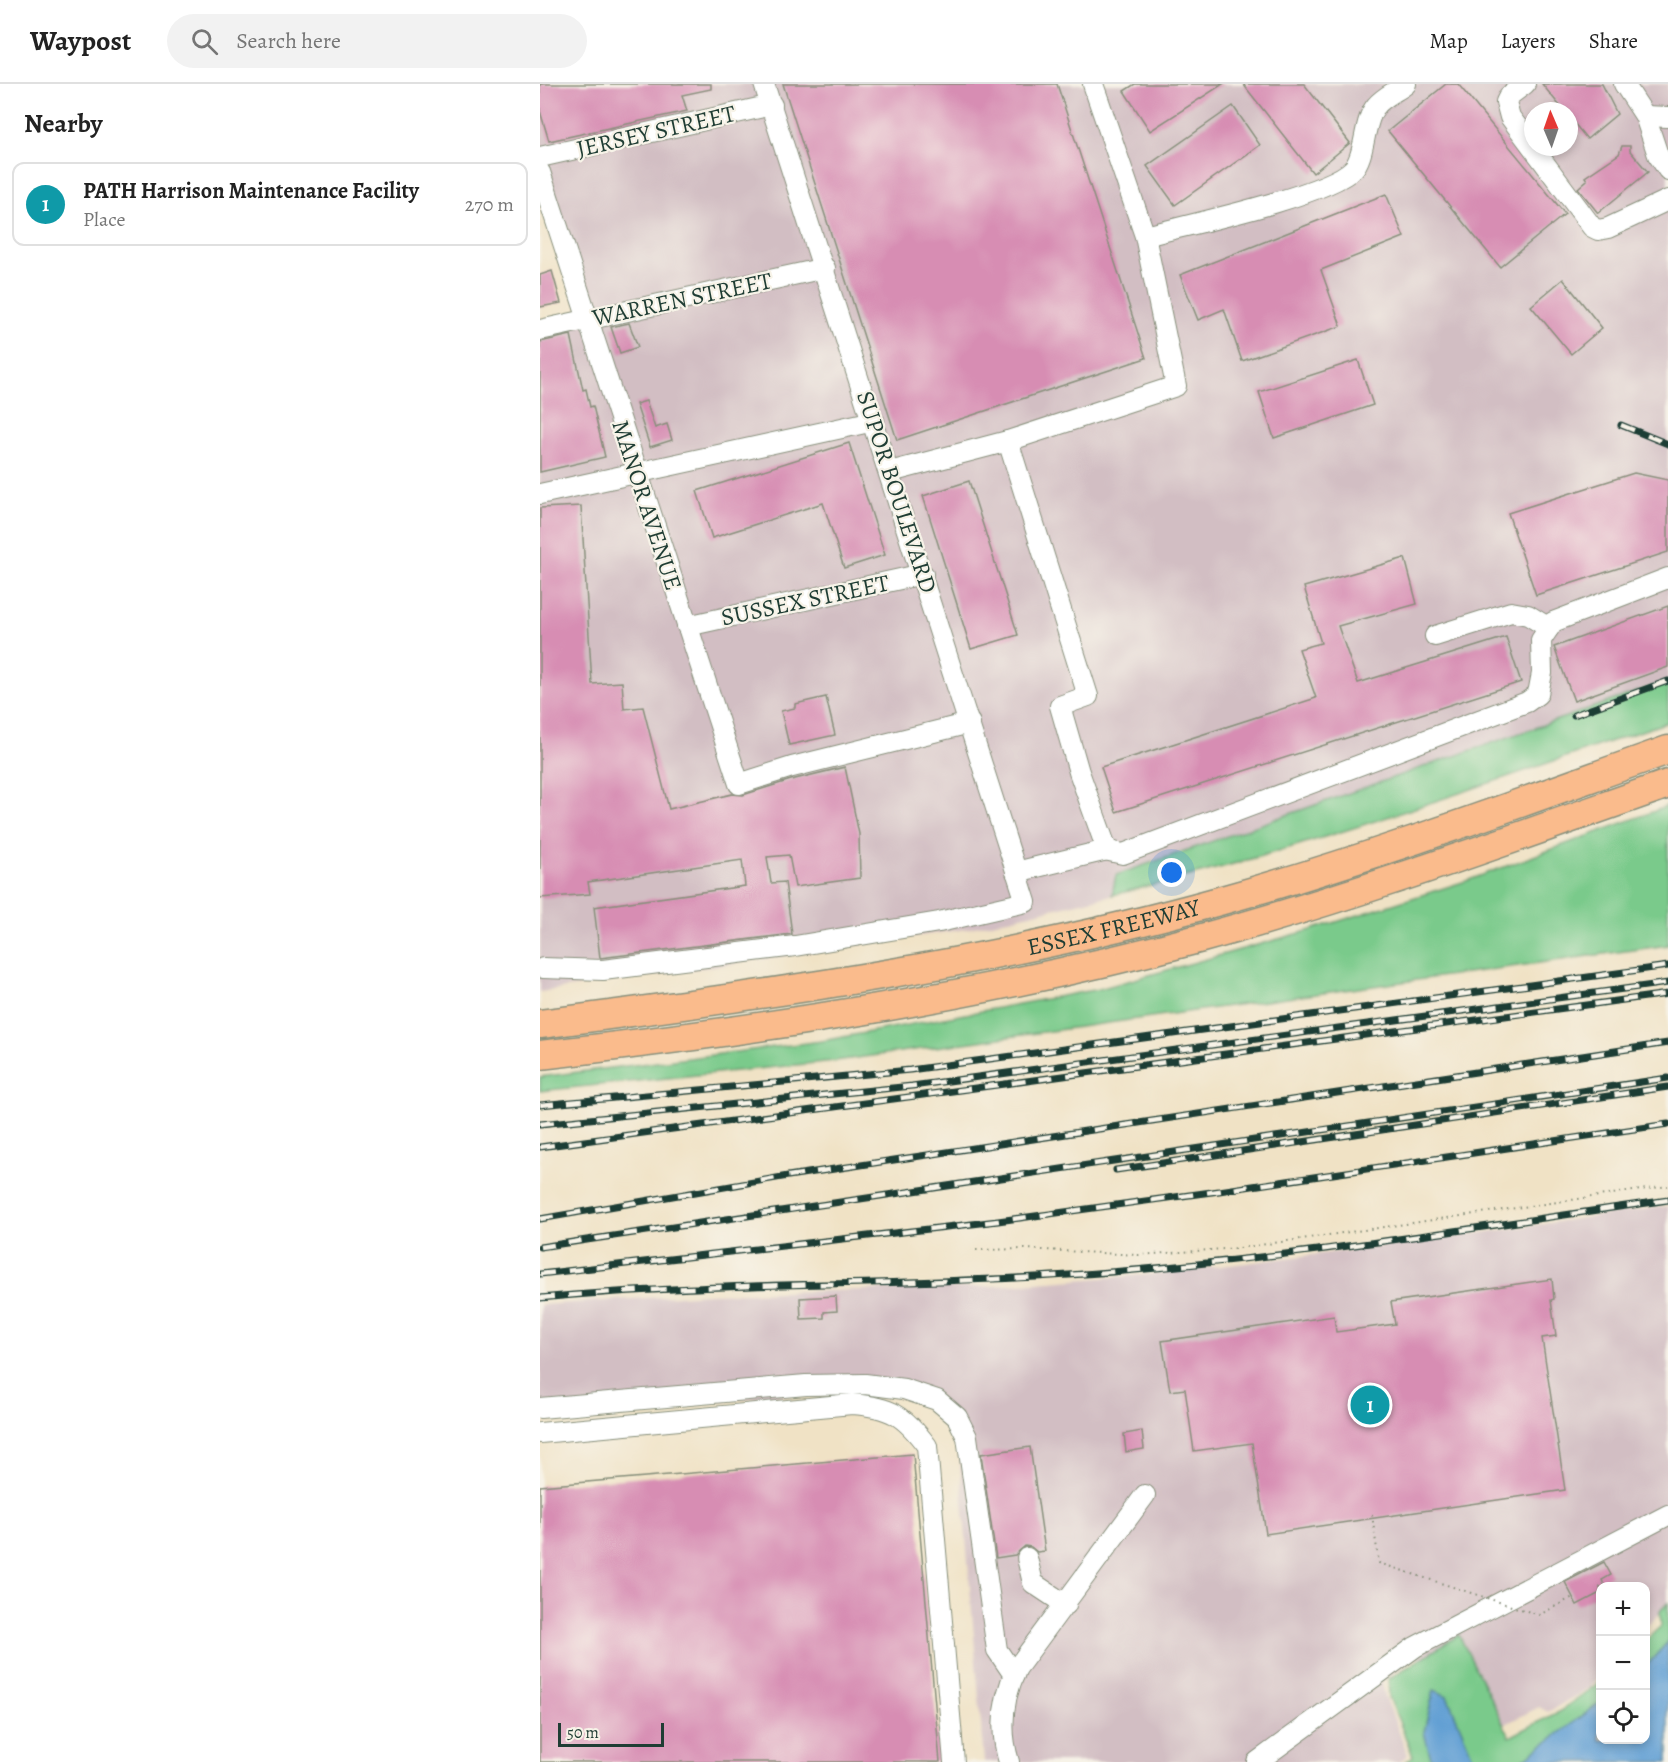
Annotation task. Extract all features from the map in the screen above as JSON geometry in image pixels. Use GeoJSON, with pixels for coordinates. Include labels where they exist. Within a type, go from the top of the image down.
{"type":"FeatureCollection","features":[{"type":"Feature","properties":{"kind":"highway","name":"ESSEX FREEWAY"},"geometry":{"type":"LineString","coordinates":[[540,1024],[872,977],[1010,951],[1120,926],[1316,872],[1668,750]]}},
{"type":"Feature","properties":{"kind":"highway","name":"ESSEX FREEWAY"},"geometry":{"type":"LineString","coordinates":[[540,1055],[864,1010],[1093,965],[1203,938],[1336,899],[1668,784]]}},
{"type":"Feature","properties":{"kind":"street","name":"SUPOR BOULEVARD"},"geometry":{"type":"LineString","coordinates":[[543,968],[603,970],[795,946],[939,922],[1026,902],[765,84]]}},
{"type":"Feature","properties":{"kind":"street"},"geometry":{"type":"LineString","coordinates":[[890,472],[1008,441],[1176,386],[1145,236],[1093,84]]}},
{"type":"Feature","properties":{"kind":"street"},"geometry":{"type":"LineString","coordinates":[[1145,236],[1278,201],[1345,178],[1359,163],[1360,147],[1376,106],[1406,84]]}},
{"type":"Feature","properties":{"kind":"street"},"geometry":{"type":"LineString","coordinates":[[1624,84],[1645,116],[1658,155],[1668,170]]}},
{"type":"Feature","properties":{"kind":"street"},"geometry":{"type":"LineString","coordinates":[[1510,88],[1506,102],[1510,117],[1592,227],[1598,230],[1608,228],[1668,200]]}},
{"type":"Feature","properties":{"kind":"street","name":"JERSEY STREET"},"geometry":{"type":"LineString","coordinates":[[540,157],[772,105]]}},
{"type":"Feature","properties":{"kind":"street"},"geometry":{"type":"LineString","coordinates":[[1645,116],[1668,117]]}},
{"type":"Feature","properties":{"kind":"street","name":"MANOR AVENUE"},"geometry":{"type":"LineString","coordinates":[[540,172],[739,784],[792,767],[970,723]]}},
{"type":"Feature","properties":{"kind":"street","name":"WARREN STREET"},"geometry":{"type":"LineString","coordinates":[[540,330],[825,268]]}},
{"type":"Feature","properties":{"kind":"street"},"geometry":{"type":"LineString","coordinates":[[540,494],[874,421]]}},
{"type":"Feature","properties":{"kind":"street"},"geometry":{"type":"LineString","coordinates":[[1008,441],[1088,696],[1060,706],[1106,850]]}},
{"type":"Feature","properties":{"kind":"street","name":"SUSSEX STREET"},"geometry":{"type":"LineString","coordinates":[[687,626],[923,574]]}},
{"type":"Feature","properties":{"kind":"street"},"geometry":{"type":"LineString","coordinates":[[1016,872],[1106,850],[1123,854],[1527,702],[1538,694],[1542,673],[1540,640],[1553,622],[1668,578]]}},
{"type":"Feature","properties":{"kind":"street"},"geometry":{"type":"LineString","coordinates":[[1435,636],[1511,612],[1528,615],[1549,628]]}},
{"type":"Feature","properties":{"kind":"street"},"geometry":{"type":"LineString","coordinates":[[540,1408],[831,1384],[883,1386],[937,1400],[957,1417],[966,1437],[997,1651],[1014,1675]]}},
{"type":"Feature","properties":{"kind":"street"},"geometry":{"type":"LineString","coordinates":[[540,1433],[852,1404],[895,1412],[913,1427],[927,1446],[954,1762]]}},
{"type":"Feature","properties":{"kind":"street"},"geometry":{"type":"LineString","coordinates":[[1009,1762],[1003,1735],[1003,1712],[1014,1675],[1024,1657],[1145,1495]]}},
{"type":"Feature","properties":{"kind":"street"},"geometry":{"type":"LineString","coordinates":[[1257,1762],[1415,1647],[1668,1515]]}},
{"type":"Feature","properties":{"kind":"street"},"geometry":{"type":"LineString","coordinates":[[1027,1558],[1030,1578],[1034,1585],[1065,1605]]}},
{"type":"Feature","properties":{"kind":"path"},"geometry":{"type":"LineString","coordinates":[[976,1250],[1036,1249],[1138,1255],[1239,1248],[1668,1186]]}},
{"type":"Feature","properties":{"kind":"path"},"geometry":{"type":"LineString","coordinates":[[1372,1515],[1379,1563],[1539,1615],[1573,1597]]}},
{"type":"Feature","properties":{"kind":"shaded area"},"geometry":{"type":"Polygon","coordinates":[[[540,84],[1668,84],[1668,681],[1116,875],[1112,895],[966,929],[540,992],[540,327],[590,315],[540,156],[540,84]]]}},
{"type":"Feature","properties":{"kind":"shaded area"},"geometry":{"type":"Polygon","coordinates":[[[1668,1206],[1668,1605],[1650,1623],[1650,1582],[1596,1582],[1596,1679],[1589,1688],[1548,1712],[1539,1707],[1500,1727],[1441,1663],[1415,1657],[1382,1681],[1385,1696],[1408,1755],[1399,1762],[984,1762],[958,1438],[946,1419],[930,1406],[892,1395],[831,1392],[540,1415],[540,1305],[708,1294],[982,1287],[1155,1274],[1410,1243],[1668,1206]]]}},
{"type":"Feature","properties":{"kind":"green space"},"geometry":{"type":"Polygon","coordinates":[[[1668,681],[1668,722],[1322,838],[1183,878],[1112,895],[1116,875],[1668,681]]]}},
{"type":"Feature","properties":{"kind":"green space"},"geometry":{"type":"Polygon","coordinates":[[[1668,806],[1668,945],[835,1061],[540,1091],[540,1077],[822,1041],[1099,989],[1311,930],[1469,880],[1668,806]]]}},
{"type":"Feature","properties":{"kind":"green space"},"geometry":{"type":"Polygon","coordinates":[[[1668,1603],[1668,1642],[1650,1662],[1650,1636],[1661,1626],[1660,1611],[1668,1603]]]}},
{"type":"Feature","properties":{"kind":"green space"},"geometry":{"type":"Polygon","coordinates":[[[1459,1635],[1510,1737],[1560,1711],[1596,1685],[1596,1706],[1520,1762],[1475,1762],[1447,1696],[1434,1690],[1424,1732],[1432,1762],[1405,1762],[1413,1756],[1389,1697],[1388,1679],[1459,1635]]]}},
{"type":"Feature","properties":{"kind":"water"},"geometry":{"type":"Polygon","coordinates":[[[1668,1642],[1668,1762],[1520,1762],[1596,1706],[1596,1744],[1650,1744],[1650,1662],[1668,1642]]]}},
{"type":"Feature","properties":{"kind":"water"},"geometry":{"type":"Polygon","coordinates":[[[1434,1690],[1447,1696],[1475,1762],[1432,1762],[1424,1732],[1434,1690]]]}},
{"type":"Feature","properties":{"kind":"building"},"geometry":{"type":"Polygon","coordinates":[[[540,84],[711,84],[711,89],[682,95],[687,111],[549,141],[540,111],[540,84]]]}},
{"type":"Feature","properties":{"kind":"building"},"geometry":{"type":"Polygon","coordinates":[[[783,84],[1057,84],[1146,358],[897,440],[783,84]]]}},
{"type":"Feature","properties":{"kind":"building"},"geometry":{"type":"Polygon","coordinates":[[[1135,84],[1223,84],[1150,131],[1124,91],[1135,84]]]}},
{"type":"Feature","properties":{"kind":"building"},"geometry":{"type":"Polygon","coordinates":[[[1243,84],[1304,84],[1350,143],[1313,173],[1243,84]]]}},
{"type":"Feature","properties":{"kind":"building"},"geometry":{"type":"Polygon","coordinates":[[[1446,84],[1458,84],[1565,214],[1500,267],[1388,131],[1446,84]]]}},
{"type":"Feature","properties":{"kind":"building"},"geometry":{"type":"Polygon","coordinates":[[[1542,84],[1602,84],[1617,114],[1587,139],[1578,128],[1578,102],[1557,102],[1542,84]]]}},
{"type":"Feature","properties":{"kind":"building"},"geometry":{"type":"Polygon","coordinates":[[[1233,106],[1260,145],[1175,205],[1147,166],[1233,106]]]}},
{"type":"Feature","properties":{"kind":"building"},"geometry":{"type":"Polygon","coordinates":[[[1622,146],[1630,146],[1630,151],[1648,172],[1598,213],[1578,188],[1587,180],[1585,177],[1619,154],[1622,146]]]}},
{"type":"Feature","properties":{"kind":"building"},"geometry":{"type":"Polygon","coordinates":[[[1386,194],[1404,237],[1321,270],[1341,326],[1242,361],[1224,309],[1198,320],[1180,275],[1386,194]]]}},
{"type":"Feature","properties":{"kind":"building"},"geometry":{"type":"Polygon","coordinates":[[[552,271],[561,303],[540,307],[540,275],[552,271]]]}},
{"type":"Feature","properties":{"kind":"building"},"geometry":{"type":"Polygon","coordinates":[[[1563,279],[1602,328],[1571,354],[1531,306],[1563,279]]]}},
{"type":"Feature","properties":{"kind":"building"},"geometry":{"type":"Polygon","coordinates":[[[629,323],[638,347],[620,353],[611,327],[629,323]]]}},
{"type":"Feature","properties":{"kind":"building"},"geometry":{"type":"Polygon","coordinates":[[[571,335],[583,390],[586,389],[590,407],[593,406],[605,457],[540,472],[540,342],[571,335]]]}},
{"type":"Feature","properties":{"kind":"building"},"geometry":{"type":"Polygon","coordinates":[[[1358,360],[1373,405],[1274,438],[1259,392],[1358,360]]]}},
{"type":"Feature","properties":{"kind":"building"},"geometry":{"type":"Polygon","coordinates":[[[646,401],[655,428],[667,424],[672,440],[650,447],[636,404],[646,401]]]}},
{"type":"Feature","properties":{"kind":"building"},"geometry":{"type":"Polygon","coordinates":[[[849,443],[885,555],[844,568],[823,503],[712,538],[697,491],[849,443]]]}},
{"type":"Feature","properties":{"kind":"building"},"geometry":{"type":"Polygon","coordinates":[[[1634,473],[1668,480],[1668,552],[1536,595],[1508,513],[1634,473]]]}},
{"type":"Feature","properties":{"kind":"building"},"geometry":{"type":"Polygon","coordinates":[[[969,481],[1018,635],[971,649],[923,496],[969,481]]]}},
{"type":"Feature","properties":{"kind":"building"},"geometry":{"type":"Polygon","coordinates":[[[581,506],[592,684],[622,682],[624,709],[643,707],[669,809],[732,794],[743,795],[845,767],[859,834],[860,878],[795,887],[789,855],[767,857],[771,883],[785,882],[792,934],[600,958],[594,907],[745,886],[742,860],[588,882],[590,894],[540,898],[540,508],[581,506]]]}},
{"type":"Feature","properties":{"kind":"building"},"geometry":{"type":"Polygon","coordinates":[[[1405,558],[1417,604],[1338,626],[1358,683],[1506,637],[1521,682],[1116,812],[1101,767],[1316,698],[1299,649],[1321,643],[1304,587],[1405,558]]]}},
{"type":"Feature","properties":{"kind":"building"},"geometry":{"type":"Polygon","coordinates":[[[1668,606],[1668,667],[1574,701],[1554,647],[1668,606]]]}},
{"type":"Feature","properties":{"kind":"building"},"geometry":{"type":"Polygon","coordinates":[[[826,697],[835,735],[789,745],[781,711],[795,708],[795,704],[826,697]]]}},
{"type":"Feature","properties":{"kind":"building"},"geometry":{"type":"Polygon","coordinates":[[[1552,1279],[1554,1299],[1551,1300],[1556,1336],[1542,1338],[1565,1490],[1266,1534],[1252,1443],[1194,1451],[1185,1389],[1170,1391],[1162,1341],[1334,1316],[1336,1332],[1395,1324],[1391,1302],[1552,1279]]]}},
{"type":"Feature","properties":{"kind":"building"},"geometry":{"type":"Polygon","coordinates":[[[836,1296],[837,1311],[824,1312],[824,1318],[801,1319],[800,1298],[836,1296]]]}},
{"type":"Feature","properties":{"kind":"building"},"geometry":{"type":"Polygon","coordinates":[[[1142,1431],[1144,1449],[1126,1452],[1124,1434],[1142,1431]]]}},
{"type":"Feature","properties":{"kind":"building"},"geometry":{"type":"Polygon","coordinates":[[[1030,1447],[1045,1551],[1037,1552],[1025,1546],[1015,1555],[996,1558],[981,1454],[1030,1447]]]}},
{"type":"Feature","properties":{"kind":"building"},"geometry":{"type":"Polygon","coordinates":[[[913,1454],[940,1762],[540,1762],[540,1486],[913,1454]]]}},
{"type":"Feature","properties":{"kind":"building"},"geometry":{"type":"Polygon","coordinates":[[[1604,1562],[1611,1575],[1602,1580],[1603,1582],[1596,1582],[1596,1595],[1577,1605],[1565,1582],[1604,1562]]]}},
{"type":"Feature","properties":{"kind":"railway"},"geometry":{"type":"LineString","coordinates":[[1621,425],[1668,444]]}},
{"type":"Feature","properties":{"kind":"railway"},"geometry":{"type":"LineString","coordinates":[[1574,715],[1668,681]]}},
{"type":"Feature","properties":{"kind":"railway"},"geometry":{"type":"LineString","coordinates":[[540,1105],[910,1070],[1668,966]]}},
{"type":"Feature","properties":{"kind":"railway"},"geometry":{"type":"LineString","coordinates":[[540,1124],[912,1086],[1668,983]]}},
{"type":"Feature","properties":{"kind":"railway"},"geometry":{"type":"LineString","coordinates":[[540,1147],[1668,994]]}},
{"type":"Feature","properties":{"kind":"railway"},"geometry":{"type":"LineString","coordinates":[[540,1219],[788,1176],[1668,1043]]}},
{"type":"Feature","properties":{"kind":"railway"},"geometry":{"type":"LineString","coordinates":[[540,1247],[1668,1078]]}},
{"type":"Feature","properties":{"kind":"railway"},"geometry":{"type":"LineString","coordinates":[[1116,1170],[1668,1087]]}},
{"type":"Feature","properties":{"kind":"railway"},"geometry":{"type":"LineString","coordinates":[[540,1274],[998,1221],[1219,1191],[1668,1124]]}},
{"type":"Feature","properties":{"kind":"railway"},"geometry":{"type":"LineString","coordinates":[[540,1298],[738,1286],[1003,1279],[1144,1269],[1294,1253],[1668,1200]]}},
{"type":"Feature","properties":{"kind":"place","name":"PATH Harrison Maintenance Facility"},"geometry":{"type":"Point","coordinates":[1370,1405]}}]}
